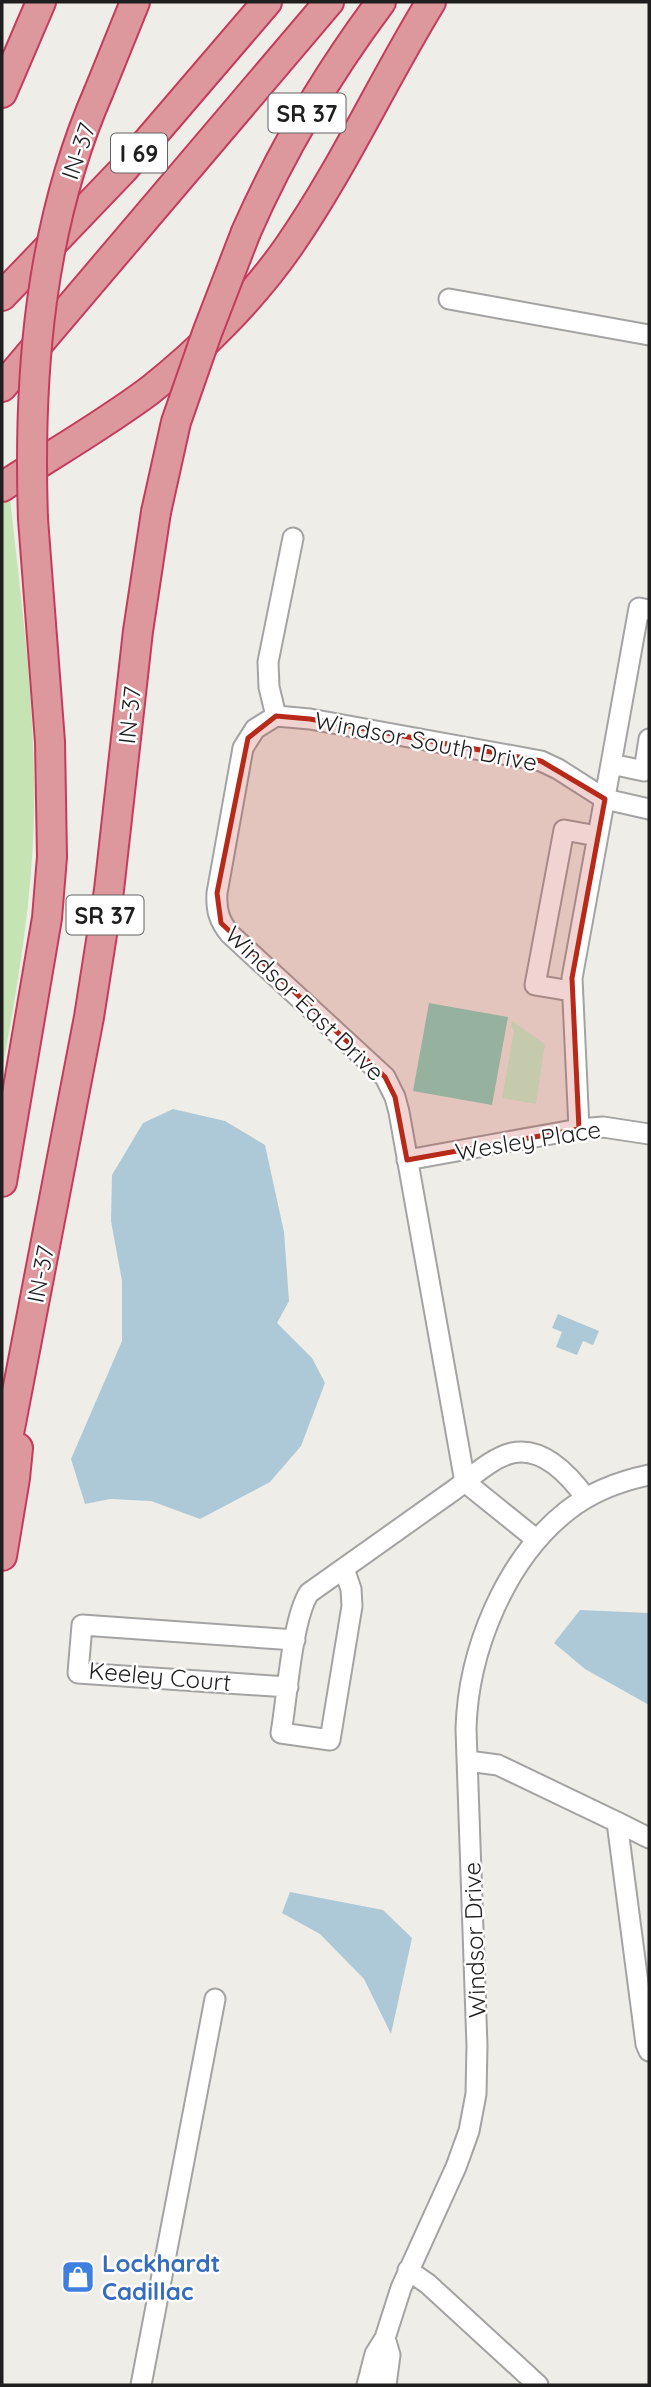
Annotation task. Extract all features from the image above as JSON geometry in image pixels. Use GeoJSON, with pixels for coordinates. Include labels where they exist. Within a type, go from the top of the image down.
{"type":"FeatureCollection","features":[{"type":"Feature","properties":{"kind":"highway"},"geometry":{"type":"LineString","coordinates":[[2,93],[41,2]]}},
{"type":"Feature","properties":{"kind":"highway","name":"IN-37"},"geometry":{"type":"LineString","coordinates":[[2,1182],[47,918],[52,857],[50,742],[33,519],[32,407],[37,324],[47,264],[68,178],[135,2]]}},
{"type":"Feature","properties":{"kind":"highway","name":"I 69"},"geometry":{"type":"LineString","coordinates":[[2,296],[123,170],[267,2]]}},
{"type":"Feature","properties":{"kind":"highway","name":"I 69"},"geometry":{"type":"LineString","coordinates":[[2,387],[329,2]]}},
{"type":"Feature","properties":{"kind":"highway","name":"IN-37"},"geometry":{"type":"LineString","coordinates":[[2,1471],[89,1017],[109,890],[138,631],[156,512],[176,422],[246,232],[277,166],[316,97],[381,2]]}},
{"type":"Feature","properties":{"kind":"highway"},"geometry":{"type":"LineString","coordinates":[[2,487],[150,390],[196,351],[239,307],[288,247],[329,183],[431,2]]}},
{"type":"Feature","properties":{"kind":"highway"},"geometry":{"type":"LineString","coordinates":[[2,1556],[15,1478],[26,1346]]}},
{"type":"Feature","properties":{"kind":"street"},"geometry":{"type":"LineString","coordinates":[[449,299],[649,335]]}},
{"type":"Feature","properties":{"kind":"street"},"geometry":{"type":"LineString","coordinates":[[276,716],[269,687],[268,662],[293,538]]}},
{"type":"Feature","properties":{"kind":"street"},"geometry":{"type":"LineString","coordinates":[[579,1129],[571,991],[639,608],[649,610]]}},
{"type":"Feature","properties":{"kind":"street","name":"Windsor South Drive"},"geometry":{"type":"LineString","coordinates":[[276,716],[310,719],[541,761],[605,799],[649,809]]}},
{"type":"Feature","properties":{"kind":"street","name":"Windsor East Drive"},"geometry":{"type":"LineString","coordinates":[[276,716],[255,729],[243,748],[216,907],[221,923],[230,934],[372,1063],[385,1077],[395,1097],[465,1482]]}},
{"type":"Feature","properties":{"kind":"street"},"geometry":{"type":"LineString","coordinates":[[611,764],[644,771],[649,739]]}},
{"type":"Feature","properties":{"kind":"street"},"geometry":{"type":"LineString","coordinates":[[571,991],[535,985],[564,830],[597,836]]}},
{"type":"Feature","properties":{"kind":"street","name":"Wesley Place"},"geometry":{"type":"LineString","coordinates":[[407,1160],[579,1129],[603,1127],[649,1134]]}},
{"type":"Feature","properties":{"kind":"street"},"geometry":{"type":"LineString","coordinates":[[344,1569],[351,1589],[352,1606],[330,1740],[281,1733],[295,1640],[303,1602],[309,1593],[465,1482],[512,1453],[528,1452],[544,1458],[574,1482],[586,1499]]}},
{"type":"Feature","properties":{"kind":"street","name":"Windsor Drive"},"geometry":{"type":"LineString","coordinates":[[367,2385],[375,2354],[385,2338],[408,2270],[456,2167],[476,2094],[477,2046],[467,1710],[478,1652],[508,1584],[537,1540],[568,1510],[586,1499],[620,1482],[649,1475]]}},
{"type":"Feature","properties":{"kind":"street"},"geometry":{"type":"LineString","coordinates":[[465,1482],[537,1540]]}},
{"type":"Feature","properties":{"kind":"street","name":"Keeley Court"},"geometry":{"type":"LineString","coordinates":[[288,1687],[78,1673],[82,1625],[295,1640]]}},
{"type":"Feature","properties":{"kind":"street"},"geometry":{"type":"LineString","coordinates":[[468,1761],[498,1765],[649,1838]]}},
{"type":"Feature","properties":{"kind":"street"},"geometry":{"type":"LineString","coordinates":[[617,1822],[649,2051]]}},
{"type":"Feature","properties":{"kind":"street"},"geometry":{"type":"LineString","coordinates":[[141,2385],[215,2000]]}},
{"type":"Feature","properties":{"kind":"street"},"geometry":{"type":"LineString","coordinates":[[408,2270],[428,2284],[538,2385]]}},
{"type":"Feature","properties":{"kind":"street","name":"Windsor Drive"},"geometry":{"type":"LineString","coordinates":[[385,2338],[390,2355],[386,2385]]}},
{"type":"Feature","properties":{"kind":"highlighted area"},"geometry":{"type":"Polygon","coordinates":[[[276,716],[310,719],[541,761],[605,799],[572,978],[579,1129],[407,1160],[395,1097],[385,1077],[221,923],[217,893],[248,738],[276,716]]]}},
{"type":"Feature","properties":{"kind":"green space"},"geometry":{"type":"Polygon","coordinates":[[[10,498],[29,674],[34,816],[26,926],[2,1070],[2,503],[10,498]]]}},
{"type":"Feature","properties":{"kind":"green space"},"geometry":{"type":"Polygon","coordinates":[[[429,1003],[508,1017],[492,1105],[413,1091],[429,1003]]]}},
{"type":"Feature","properties":{"kind":"green space"},"geometry":{"type":"Polygon","coordinates":[[[512,1021],[545,1044],[536,1104],[502,1098],[514,1031],[511,1027],[512,1021]]]}},
{"type":"Feature","properties":{"kind":"water"},"geometry":{"type":"Polygon","coordinates":[[[173,1109],[225,1121],[265,1145],[284,1232],[289,1301],[277,1323],[312,1358],[325,1383],[301,1446],[270,1482],[200,1519],[151,1501],[110,1499],[85,1504],[71,1459],[122,1341],[122,1281],[111,1221],[112,1175],[143,1123],[173,1109]]]}},
{"type":"Feature","properties":{"kind":"water"},"geometry":{"type":"Polygon","coordinates":[[[558,1314],[599,1331],[593,1345],[583,1341],[577,1355],[556,1347],[562,1332],[552,1328],[558,1314]]]}},
{"type":"Feature","properties":{"kind":"water"},"geometry":{"type":"Polygon","coordinates":[[[580,1610],[649,1613],[649,1705],[585,1669],[554,1643],[580,1610]]]}},
{"type":"Feature","properties":{"kind":"water"},"geometry":{"type":"Polygon","coordinates":[[[290,1892],[383,1910],[412,1938],[391,2034],[364,1979],[320,1934],[282,1913],[290,1892]]]}},
{"type":"Feature","properties":{"kind":"place","name":"Lockhardt Cadillac"},"geometry":{"type":"Point","coordinates":[78,2277]}}]}
